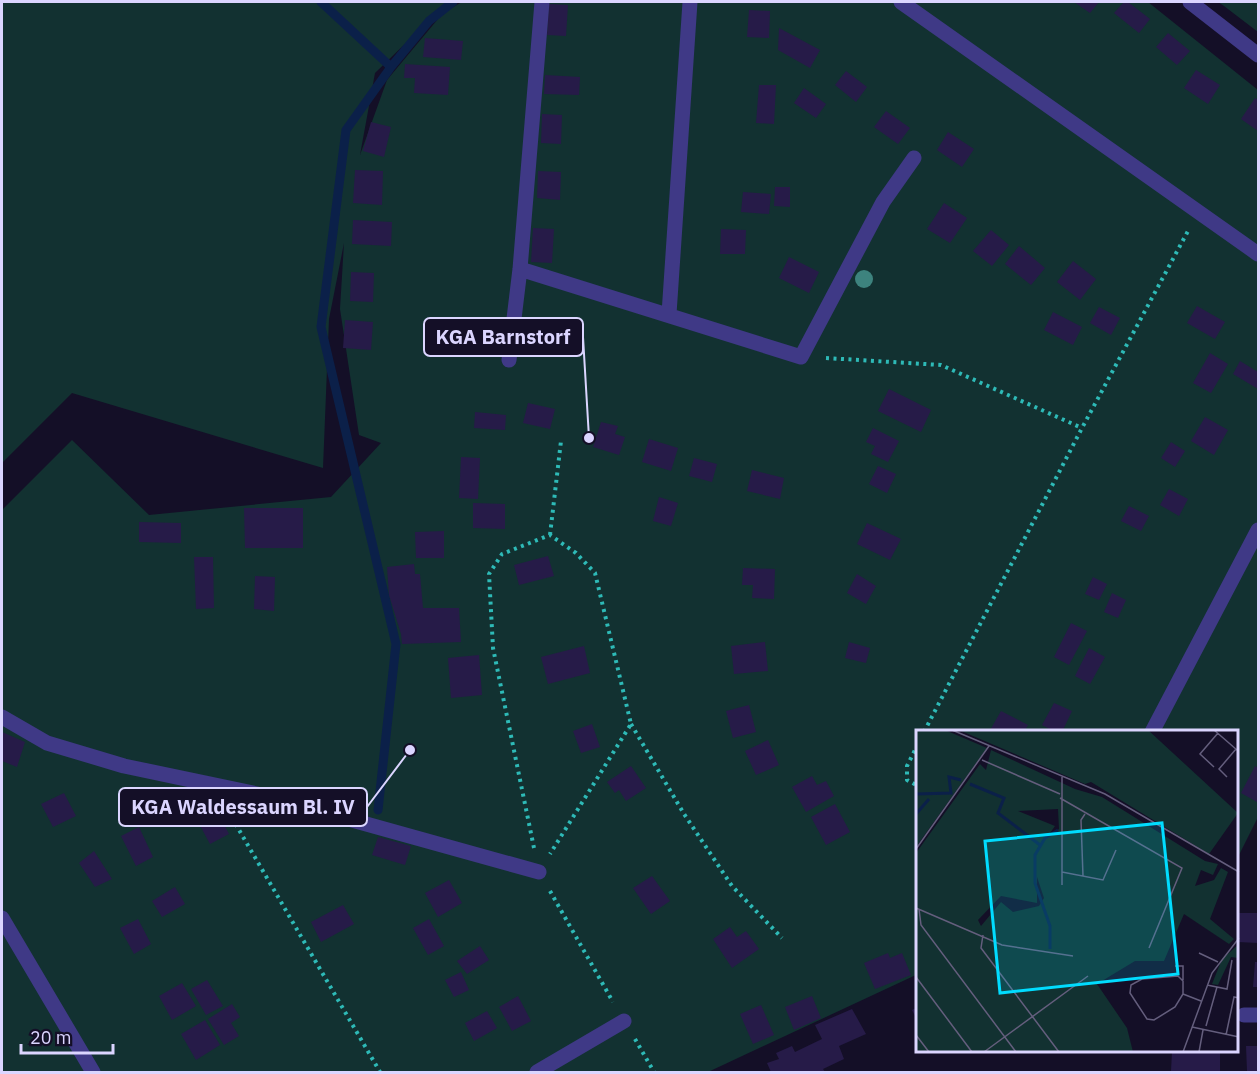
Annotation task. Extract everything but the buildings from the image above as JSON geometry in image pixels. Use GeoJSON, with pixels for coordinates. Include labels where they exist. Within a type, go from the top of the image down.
{"type":"FeatureCollection","features":[{"type":"Feature","properties":{"kind":"street"},"geometry":{"type":"LineString","coordinates":[[509,360],[520,269],[542,2]]}},
{"type":"Feature","properties":{"kind":"street"},"geometry":{"type":"LineString","coordinates":[[669,314],[690,2]]}},
{"type":"Feature","properties":{"kind":"street"},"geometry":{"type":"LineString","coordinates":[[901,2],[1258,254]]}},
{"type":"Feature","properties":{"kind":"street"},"geometry":{"type":"LineString","coordinates":[[1190,2],[1258,56]]}},
{"type":"Feature","properties":{"kind":"street"},"geometry":{"type":"LineString","coordinates":[[520,269],[801,357],[883,202],[914,158]]}},
{"type":"Feature","properties":{"kind":"street"},"geometry":{"type":"LineString","coordinates":[[1153,730],[1258,530]]}},
{"type":"Feature","properties":{"kind":"street"},"geometry":{"type":"LineString","coordinates":[[2,717],[47,743],[124,766],[273,798],[539,872]]}},
{"type":"Feature","properties":{"kind":"street"},"geometry":{"type":"LineString","coordinates":[[2,918],[93,1072]]}},
{"type":"Feature","properties":{"kind":"street"},"geometry":{"type":"LineString","coordinates":[[537,1072],[624,1021]]}},
{"type":"Feature","properties":{"kind":"path"},"geometry":{"type":"LineString","coordinates":[[925,730],[1082,428],[1198,212]]}},
{"type":"Feature","properties":{"kind":"path"},"geometry":{"type":"LineString","coordinates":[[801,357],[941,365],[1082,428]]}},
{"type":"Feature","properties":{"kind":"path"},"geometry":{"type":"LineString","coordinates":[[550,535],[561,441]]}},
{"type":"Feature","properties":{"kind":"path"},"geometry":{"type":"LineString","coordinates":[[550,535],[576,553],[595,573],[631,724],[684,814],[732,886],[782,938]]}},
{"type":"Feature","properties":{"kind":"path"},"geometry":{"type":"LineString","coordinates":[[550,535],[502,554],[489,574],[493,648],[539,872],[654,1072]]}},
{"type":"Feature","properties":{"kind":"path"},"geometry":{"type":"LineString","coordinates":[[539,872],[631,724]]}},
{"type":"Feature","properties":{"kind":"path"},"geometry":{"type":"LineString","coordinates":[[916,748],[907,766],[907,780],[916,785]]}},
{"type":"Feature","properties":{"kind":"path"},"geometry":{"type":"LineString","coordinates":[[213,785],[380,1072]]}},
{"type":"Feature","properties":{"kind":"green space"},"geometry":{"type":"Polygon","coordinates":[[[2,2],[448,2],[375,73],[360,155],[387,80],[443,13],[462,2],[1148,2],[1258,90],[1258,817],[1239,855],[1239,730],[916,730],[916,975],[708,1072],[2,1072],[2,510],[72,440],[149,515],[331,497],[381,443],[359,435],[340,309],[344,243],[329,319],[323,468],[72,393],[2,463],[2,2]]]}},
{"type":"Feature","properties":{"kind":"green space"},"geometry":{"type":"Polygon","coordinates":[[[1218,2],[1258,2],[1258,32],[1224,6],[1218,2]]]}},
{"type":"Feature","properties":{"kind":"waterway"},"geometry":{"type":"LineString","coordinates":[[321,2],[391,67]]}},
{"type":"Feature","properties":{"kind":"waterway"},"geometry":{"type":"LineString","coordinates":[[378,810],[396,644],[321,327],[346,130],[391,67],[429,21],[453,2]]}},
{"type":"Feature","properties":{"kind":"place","name":"KGA Barnstorf"},"geometry":{"type":"Point","coordinates":[589,438]}},
{"type":"Feature","properties":{"kind":"place","name":"KGA Waldessaum Bl. IV"},"geometry":{"type":"Point","coordinates":[410,750]}}]}
